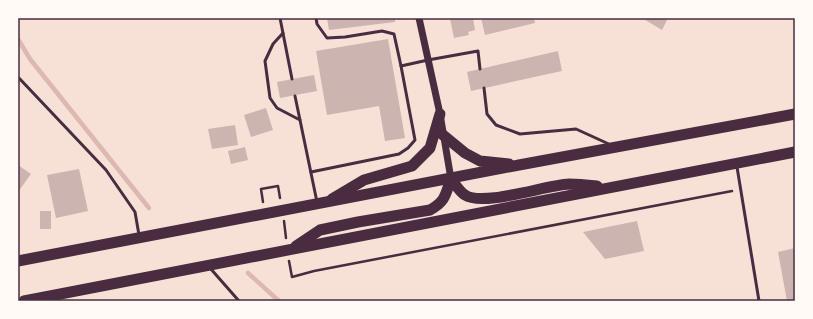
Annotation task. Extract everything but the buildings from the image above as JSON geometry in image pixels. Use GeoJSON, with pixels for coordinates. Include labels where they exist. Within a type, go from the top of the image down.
{"type":"FeatureCollection","features":[{"type":"Feature","properties":{"kind":"highway"},"geometry":{"type":"LineString","coordinates":[[321,203],[364,180],[412,166],[430,148],[440,114]]}},
{"type":"Feature","properties":{"kind":"highway"},"geometry":{"type":"LineString","coordinates":[[18,261],[795,114]]}},
{"type":"Feature","properties":{"kind":"highway"},"geometry":{"type":"LineString","coordinates":[[443,135],[465,153],[480,161],[519,165]]}},
{"type":"Feature","properties":{"kind":"highway"},"geometry":{"type":"LineString","coordinates":[[24,301],[795,152]]}},
{"type":"Feature","properties":{"kind":"highway"},"geometry":{"type":"LineString","coordinates":[[451,179],[465,195],[482,199],[569,184],[611,187]]}},
{"type":"Feature","properties":{"kind":"highway"},"geometry":{"type":"LineString","coordinates":[[289,250],[320,230],[430,210],[444,200],[451,179]]}},
{"type":"Feature","properties":{"kind":"street"},"geometry":{"type":"LineString","coordinates":[[419,18],[440,114],[451,179]]}},
{"type":"Feature","properties":{"kind":"lane"},"geometry":{"type":"LineString","coordinates":[[280,18],[292,79]]}},
{"type":"Feature","properties":{"kind":"lane"},"geometry":{"type":"LineString","coordinates":[[311,172],[399,154],[408,148],[415,140],[394,34],[382,31],[345,37],[327,38],[317,24],[316,18]]}},
{"type":"Feature","properties":{"kind":"lane"},"geometry":{"type":"LineString","coordinates":[[283,33],[273,44],[265,61],[270,98],[277,108],[300,120]]}},
{"type":"Feature","properties":{"kind":"lane"},"geometry":{"type":"LineString","coordinates":[[401,66],[478,51],[480,69]]}},
{"type":"Feature","properties":{"kind":"lane"},"geometry":{"type":"LineString","coordinates":[[18,77],[106,170],[135,212],[140,238]]}},
{"type":"Feature","properties":{"kind":"lane"},"geometry":{"type":"LineString","coordinates":[[484,88],[487,114],[496,125],[520,134],[576,129],[616,147]]}},
{"type":"Feature","properties":{"kind":"lane"},"geometry":{"type":"LineString","coordinates":[[295,96],[311,172],[321,203]]}},
{"type":"Feature","properties":{"kind":"lane"},"geometry":{"type":"LineString","coordinates":[[737,163],[759,301]]}},
{"type":"Feature","properties":{"kind":"lane"},"geometry":{"type":"LineString","coordinates":[[207,265],[239,301]]}},
{"type":"Feature","properties":{"kind":"path"},"geometry":{"type":"LineString","coordinates":[[261,189],[278,186],[281,204]]}},
{"type":"Feature","properties":{"kind":"path"},"geometry":{"type":"LineString","coordinates":[[283,220],[289,250],[292,277],[314,271],[741,189]]}},
{"type":"Feature","properties":{"kind":"waterway"},"geometry":{"type":"LineString","coordinates":[[18,39],[30,59],[149,208]]}},
{"type":"Feature","properties":{"kind":"waterway"},"geometry":{"type":"LineString","coordinates":[[248,273],[279,301]]}}]}
